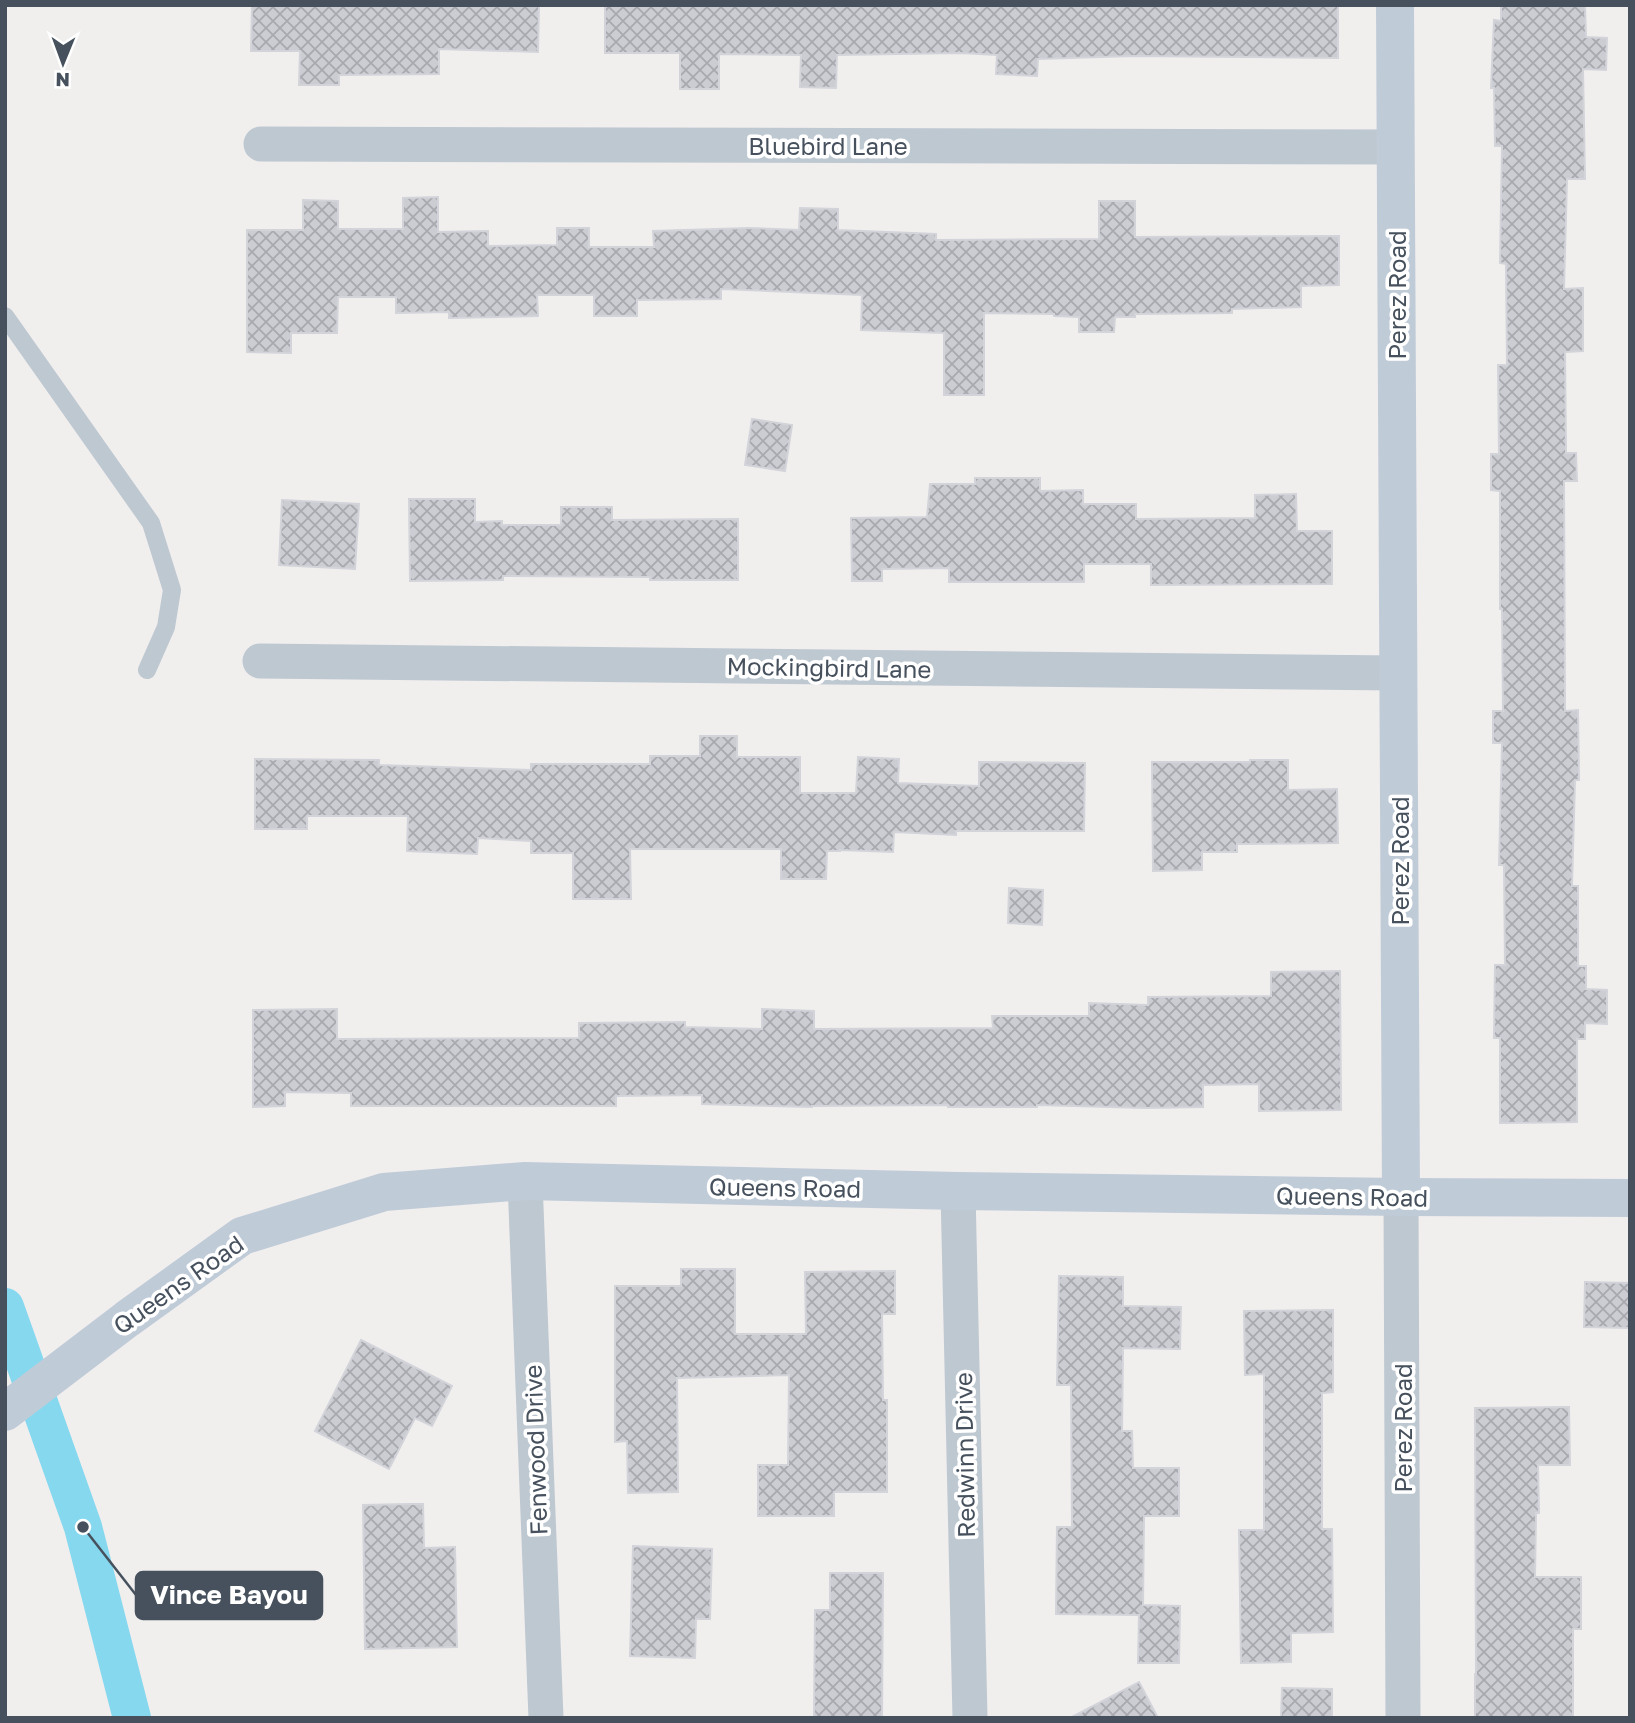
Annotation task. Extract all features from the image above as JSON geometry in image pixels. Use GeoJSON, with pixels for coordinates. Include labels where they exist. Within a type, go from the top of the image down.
{"type":"FeatureCollection","features":[{"type":"Feature","properties":{"kind":"street","name":"Perez Road"},"geometry":{"type":"LineString","coordinates":[[1395,5],[1403,1718]]}},
{"type":"Feature","properties":{"kind":"street","name":"Bluebird Lane"},"geometry":{"type":"LineString","coordinates":[[261,144],[1395,147]]}},
{"type":"Feature","properties":{"kind":"street","name":"Mockingbird Lane"},"geometry":{"type":"LineString","coordinates":[[260,662],[1398,673]]}},
{"type":"Feature","properties":{"kind":"street","name":"Queens Road"},"geometry":{"type":"LineString","coordinates":[[5,1412],[242,1236],[384,1192],[525,1181],[958,1191],[1630,1198]]}},
{"type":"Feature","properties":{"kind":"street","name":"Fenwood Drive"},"geometry":{"type":"LineString","coordinates":[[525,1181],[546,1718]]}},
{"type":"Feature","properties":{"kind":"street","name":"Redwinn Drive"},"geometry":{"type":"LineString","coordinates":[[958,1191],[970,1718]]}},
{"type":"Feature","properties":{"kind":"lane"},"geometry":{"type":"LineString","coordinates":[[5,316],[151,523],[172,590],[166,626],[148,670]]}},
{"type":"Feature","properties":{"kind":"building"},"geometry":{"type":"Polygon","coordinates":[[[252,5],[539,5],[538,52],[439,49],[439,74],[339,75],[339,85],[299,85],[300,51],[251,51],[252,5]]]}},
{"type":"Feature","properties":{"kind":"building"},"geometry":{"type":"Polygon","coordinates":[[[605,5],[1338,5],[1338,58],[1133,56],[1038,59],[1037,76],[996,74],[997,55],[837,55],[836,88],[800,87],[801,55],[719,54],[719,89],[680,89],[680,53],[605,53],[605,5]]]}},
{"type":"Feature","properties":{"kind":"building"},"geometry":{"type":"Polygon","coordinates":[[[1501,5],[1585,5],[1586,37],[1607,38],[1606,70],[1583,69],[1585,179],[1567,179],[1564,289],[1583,288],[1583,351],[1565,352],[1566,453],[1576,453],[1577,481],[1564,481],[1565,711],[1578,710],[1579,780],[1575,780],[1572,886],[1578,886],[1578,966],[1586,966],[1586,989],[1607,990],[1607,1024],[1585,1023],[1585,1039],[1577,1039],[1577,1122],[1500,1123],[1500,1038],[1494,1038],[1495,965],[1505,965],[1504,865],[1499,865],[1502,743],[1493,743],[1493,711],[1503,711],[1500,491],[1491,490],[1491,454],[1499,454],[1498,365],[1507,365],[1506,264],[1500,263],[1502,146],[1495,146],[1494,88],[1491,88],[1494,20],[1501,21],[1501,5]]]}},
{"type":"Feature","properties":{"kind":"building"},"geometry":{"type":"Polygon","coordinates":[[[438,197],[438,232],[488,231],[488,246],[557,245],[557,228],[589,228],[589,247],[654,247],[653,231],[749,228],[799,230],[800,208],[838,209],[838,230],[936,234],[936,240],[1099,239],[1099,201],[1135,201],[1135,237],[1339,236],[1339,285],[1301,286],[1301,307],[1232,309],[1232,313],[1135,314],[1135,317],[1115,317],[1114,332],[1079,332],[1079,317],[984,313],[984,395],[944,395],[944,333],[861,330],[862,295],[721,289],[721,299],[637,300],[637,316],[594,316],[594,295],[537,295],[538,316],[449,318],[449,312],[396,313],[396,297],[338,297],[337,333],[291,333],[291,353],[247,352],[247,230],[303,230],[303,200],[338,201],[338,229],[403,229],[403,198],[438,197]]]}},
{"type":"Feature","properties":{"kind":"building"},"geometry":{"type":"Polygon","coordinates":[[[752,419],[792,425],[785,471],[745,465],[752,419]]]}},
{"type":"Feature","properties":{"kind":"building"},"geometry":{"type":"Polygon","coordinates":[[[975,478],[1040,478],[1040,491],[1083,490],[1083,504],[1136,504],[1136,519],[1255,518],[1255,495],[1296,494],[1297,531],[1332,531],[1332,584],[1151,585],[1151,564],[1084,564],[1084,582],[949,582],[949,568],[882,569],[882,581],[852,581],[851,518],[927,517],[930,484],[975,484],[975,478]]]}},
{"type":"Feature","properties":{"kind":"building"},"geometry":{"type":"Polygon","coordinates":[[[409,499],[475,499],[475,522],[502,521],[502,525],[561,525],[561,507],[612,507],[612,520],[738,519],[738,580],[503,576],[503,580],[410,581],[409,499]]]}},
{"type":"Feature","properties":{"kind":"building"},"geometry":{"type":"Polygon","coordinates":[[[282,500],[359,504],[355,569],[279,565],[282,500]]]}},
{"type":"Feature","properties":{"kind":"building"},"geometry":{"type":"Polygon","coordinates":[[[700,736],[737,736],[737,757],[800,757],[800,793],[856,793],[858,757],[899,759],[898,783],[979,786],[979,762],[1085,763],[1084,831],[956,831],[956,835],[894,832],[893,852],[827,851],[826,879],[781,879],[781,849],[630,849],[631,899],[573,899],[573,853],[531,853],[531,841],[478,838],[477,854],[407,851],[408,816],[307,816],[307,829],[255,829],[255,759],[379,760],[379,765],[531,770],[531,764],[650,764],[650,756],[700,756],[700,736]]]}},
{"type":"Feature","properties":{"kind":"building"},"geometry":{"type":"Polygon","coordinates":[[[1288,760],[1288,790],[1337,789],[1338,843],[1237,844],[1237,852],[1202,852],[1202,870],[1153,871],[1152,762],[1288,760]]]}},
{"type":"Feature","properties":{"kind":"building"},"geometry":{"type":"Polygon","coordinates":[[[1009,888],[1043,890],[1042,925],[1008,923],[1009,888]]]}},
{"type":"Feature","properties":{"kind":"building"},"geometry":{"type":"Polygon","coordinates":[[[1340,971],[1341,1110],[1259,1111],[1259,1084],[1203,1085],[1203,1107],[812,1107],[702,1104],[702,1095],[616,1096],[616,1106],[351,1106],[351,1093],[285,1092],[285,1106],[253,1107],[253,1010],[337,1009],[337,1039],[579,1038],[579,1023],[685,1022],[685,1027],[762,1029],[762,1009],[814,1011],[814,1029],[993,1028],[992,1016],[1089,1016],[1089,1003],[1148,1005],[1148,997],[1271,996],[1271,972],[1340,971]]]}},
{"type":"Feature","properties":{"kind":"building"},"geometry":{"type":"Polygon","coordinates":[[[681,1269],[735,1269],[735,1334],[806,1334],[805,1272],[895,1271],[895,1314],[882,1314],[883,1400],[887,1400],[887,1492],[834,1492],[834,1516],[758,1516],[758,1465],[788,1465],[789,1375],[677,1378],[678,1492],[628,1493],[627,1441],[615,1442],[615,1286],[681,1286],[681,1269]]]}},
{"type":"Feature","properties":{"kind":"building"},"geometry":{"type":"Polygon","coordinates":[[[1059,1276],[1123,1277],[1123,1306],[1181,1307],[1180,1349],[1123,1348],[1122,1431],[1132,1431],[1133,1468],[1179,1468],[1179,1516],[1144,1516],[1143,1605],[1180,1606],[1179,1663],[1138,1663],[1139,1615],[1056,1614],[1057,1527],[1072,1527],[1071,1385],[1057,1385],[1059,1276]]]}},
{"type":"Feature","properties":{"kind":"building"},"geometry":{"type":"Polygon","coordinates":[[[1585,1282],[1630,1283],[1630,1328],[1584,1327],[1585,1282]]]}},
{"type":"Feature","properties":{"kind":"building"},"geometry":{"type":"Polygon","coordinates":[[[1333,1310],[1333,1392],[1322,1393],[1322,1529],[1332,1529],[1333,1632],[1291,1633],[1291,1662],[1241,1663],[1239,1530],[1264,1530],[1264,1374],[1245,1375],[1244,1311],[1333,1310]]]}},
{"type":"Feature","properties":{"kind":"building"},"geometry":{"type":"Polygon","coordinates":[[[361,1340],[452,1386],[432,1426],[415,1418],[389,1469],[315,1431],[361,1340]]]}},
{"type":"Feature","properties":{"kind":"building"},"geometry":{"type":"Polygon","coordinates":[[[1569,1407],[1570,1465],[1538,1465],[1539,1513],[1536,1513],[1535,1577],[1581,1577],[1581,1629],[1573,1629],[1573,1718],[1475,1718],[1475,1408],[1569,1407]]]}},
{"type":"Feature","properties":{"kind":"building"},"geometry":{"type":"Polygon","coordinates":[[[423,1504],[424,1548],[455,1547],[457,1647],[365,1649],[363,1505],[423,1504]]]}},
{"type":"Feature","properties":{"kind":"building"},"geometry":{"type":"Polygon","coordinates":[[[633,1546],[712,1549],[710,1619],[696,1619],[695,1658],[630,1656],[633,1546]]]}},
{"type":"Feature","properties":{"kind":"building"},"geometry":{"type":"Polygon","coordinates":[[[830,1573],[883,1573],[882,1718],[814,1718],[815,1610],[830,1610],[830,1573]]]}},
{"type":"Feature","properties":{"kind":"building"},"geometry":{"type":"Polygon","coordinates":[[[1139,1682],[1158,1718],[1070,1718],[1139,1682]]]}},
{"type":"Feature","properties":{"kind":"building"},"geometry":{"type":"Polygon","coordinates":[[[1282,1688],[1332,1689],[1332,1718],[1281,1718],[1282,1688]]]}},
{"type":"Feature","properties":{"kind":"waterway"},"geometry":{"type":"LineString","coordinates":[[5,1307],[83,1527],[132,1718]]}},
{"type":"Feature","properties":{"kind":"place","name":"Vince Bayou"},"geometry":{"type":"Point","coordinates":[83,1527]}}]}
